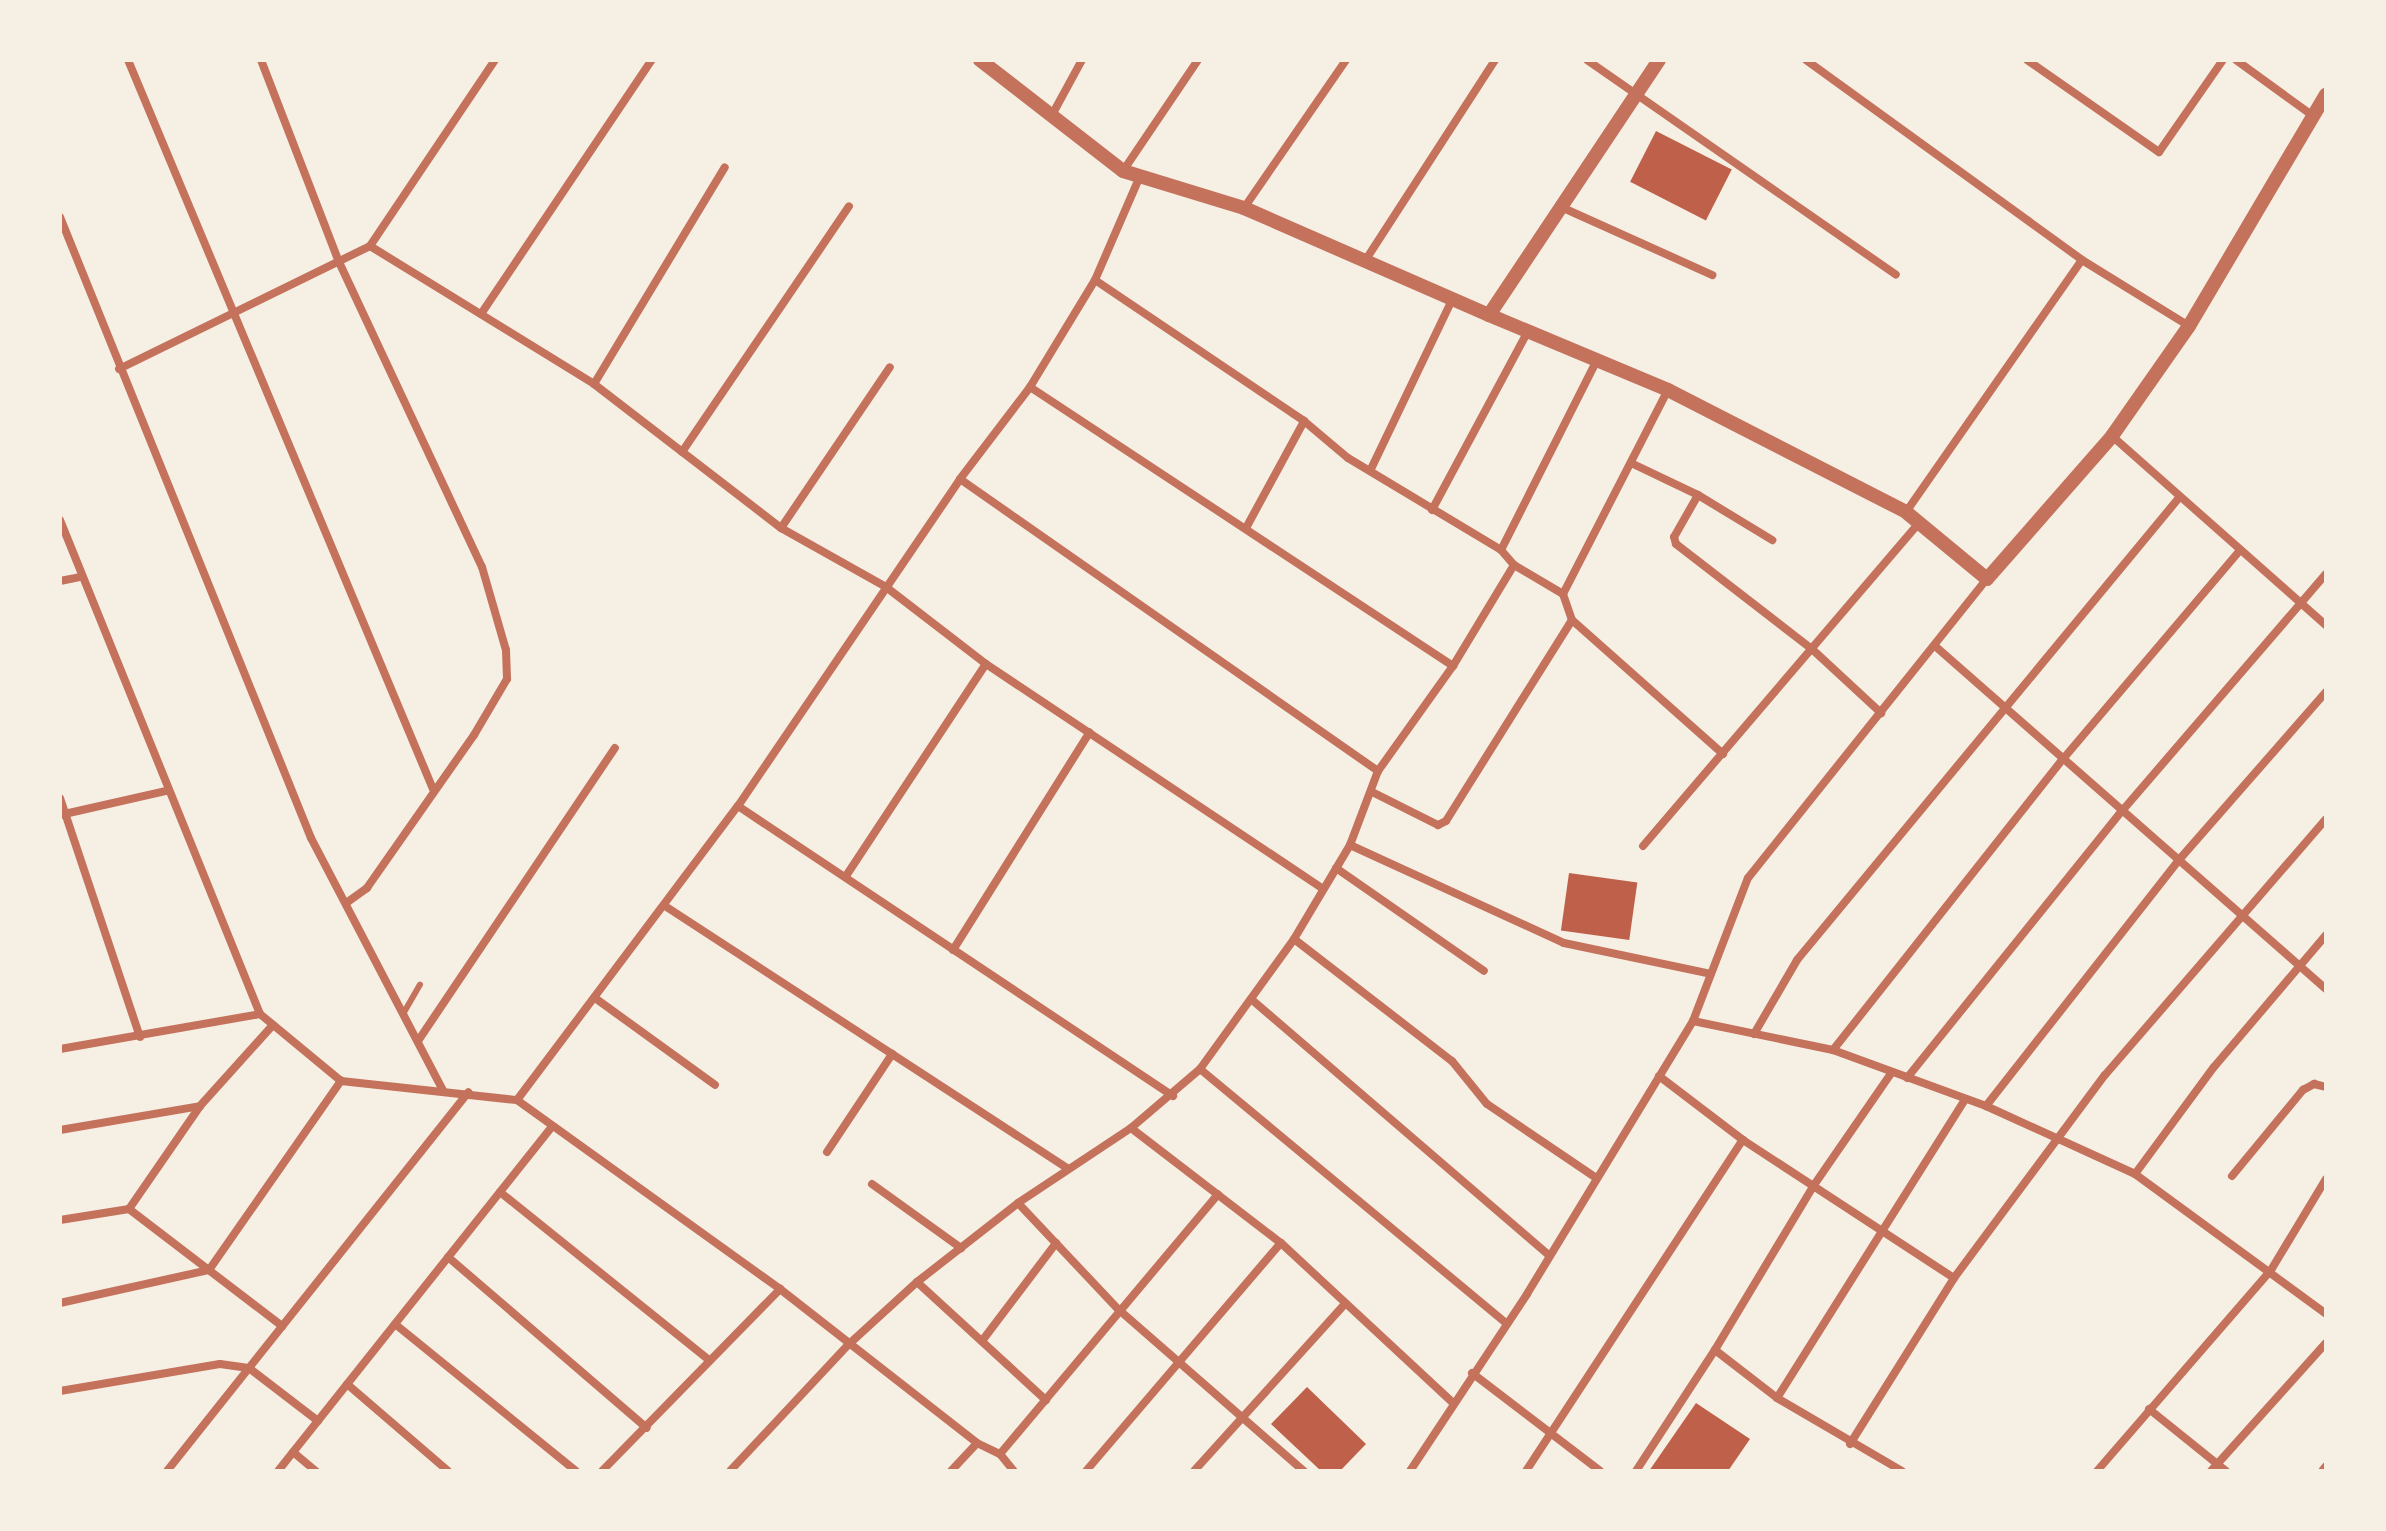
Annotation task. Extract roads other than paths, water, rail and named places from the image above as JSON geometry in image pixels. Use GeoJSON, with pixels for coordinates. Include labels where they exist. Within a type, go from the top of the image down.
{"type":"FeatureCollection","features":[{"type":"Feature","properties":{"kind":"street"},"geometry":{"type":"LineString","coordinates":[[128,60],[231,315],[433,789]]}},
{"type":"Feature","properties":{"kind":"street"},"geometry":{"type":"LineString","coordinates":[[261,60],[339,262],[482,567],[506,650],[507,679],[474,735],[433,789],[367,888],[348,902]]}},
{"type":"Feature","properties":{"kind":"street"},"geometry":{"type":"LineString","coordinates":[[119,369],[370,246],[495,60]]}},
{"type":"Feature","properties":{"kind":"street"},"geometry":{"type":"LineString","coordinates":[[481,314],[652,60]]}},
{"type":"Feature","properties":{"kind":"street"},"geometry":{"type":"LineString","coordinates":[[980,60],[1123,171],[1244,208],[1363,264],[1668,390],[1906,512],[1987,579]]}},
{"type":"Feature","properties":{"kind":"street"},"geometry":{"type":"LineString","coordinates":[[1052,115],[1082,60]]}},
{"type":"Feature","properties":{"kind":"street"},"geometry":{"type":"LineString","coordinates":[[1123,171],[1198,60]]}},
{"type":"Feature","properties":{"kind":"street"},"geometry":{"type":"LineString","coordinates":[[1244,208],[1346,60]]}},
{"type":"Feature","properties":{"kind":"street"},"geometry":{"type":"LineString","coordinates":[[1363,264],[1495,60]]}},
{"type":"Feature","properties":{"kind":"street"},"geometry":{"type":"LineString","coordinates":[[1587,60],[1896,275]]}},
{"type":"Feature","properties":{"kind":"street"},"geometry":{"type":"LineString","coordinates":[[1489,315],[1659,60]]}},
{"type":"Feature","properties":{"kind":"street"},"geometry":{"type":"LineString","coordinates":[[1806,60],[2082,260],[2189,326]]}},
{"type":"Feature","properties":{"kind":"street"},"geometry":{"type":"LineString","coordinates":[[2027,60],[2159,152],[2223,60]]}},
{"type":"Feature","properties":{"kind":"street"},"geometry":{"type":"LineString","coordinates":[[2236,60],[2313,116]]}},
{"type":"Feature","properties":{"kind":"street"},"geometry":{"type":"LineString","coordinates":[[1410,1471],[1549,1255],[1693,1021],[1748,878],[1987,579],[2112,436],[2189,326],[2326,94]]}},
{"type":"Feature","properties":{"kind":"street"},"geometry":{"type":"LineString","coordinates":[[594,384],[725,167]]}},
{"type":"Feature","properties":{"kind":"street"},"geometry":{"type":"LineString","coordinates":[[517,1100],[738,806],[960,479],[1030,387],[1095,280],[1140,176]]}},
{"type":"Feature","properties":{"kind":"street"},"geometry":{"type":"LineString","coordinates":[[682,452],[849,206]]}},
{"type":"Feature","properties":{"kind":"street"},"geometry":{"type":"LineString","coordinates":[[1560,206],[1712,275]]}},
{"type":"Feature","properties":{"kind":"street"},"geometry":{"type":"LineString","coordinates":[[60,217],[311,838],[348,902],[443,1090]]}},
{"type":"Feature","properties":{"kind":"street"},"geometry":{"type":"LineString","coordinates":[[370,246],[594,384],[781,528],[886,587],[986,664],[1323,889]]}},
{"type":"Feature","properties":{"kind":"street"},"geometry":{"type":"LineString","coordinates":[[1906,512],[2082,260]]}},
{"type":"Feature","properties":{"kind":"street"},"geometry":{"type":"LineString","coordinates":[[1095,280],[1304,421],[1348,458],[1371,469],[1432,510],[1501,550],[1514,565],[1563,594],[1572,620],[1723,754]]}},
{"type":"Feature","properties":{"kind":"street"},"geometry":{"type":"LineString","coordinates":[[1371,469],[1452,300]]}},
{"type":"Feature","properties":{"kind":"street"},"geometry":{"type":"LineString","coordinates":[[1432,510],[1528,331]]}},
{"type":"Feature","properties":{"kind":"street"},"geometry":{"type":"LineString","coordinates":[[1501,550],[1597,360]]}},
{"type":"Feature","properties":{"kind":"street"},"geometry":{"type":"LineString","coordinates":[[781,528],[890,367]]}},
{"type":"Feature","properties":{"kind":"street"},"geometry":{"type":"LineString","coordinates":[[1030,387],[1453,666]]}},
{"type":"Feature","properties":{"kind":"street"},"geometry":{"type":"LineString","coordinates":[[1563,594],[1668,390]]}},
{"type":"Feature","properties":{"kind":"street"},"geometry":{"type":"LineString","coordinates":[[1246,528],[1304,421]]}},
{"type":"Feature","properties":{"kind":"street"},"geometry":{"type":"LineString","coordinates":[[2112,436],[2178,499],[2326,625]]}},
{"type":"Feature","properties":{"kind":"street"},"geometry":{"type":"LineString","coordinates":[[1631,463],[1698,495],[1772,540]]}},
{"type":"Feature","properties":{"kind":"street"},"geometry":{"type":"LineString","coordinates":[[960,479],[1378,771]]}},
{"type":"Feature","properties":{"kind":"street"},"geometry":{"type":"LineString","coordinates":[[1698,495],[1674,537],[1676,544],[1813,650],[1881,713]]}},
{"type":"Feature","properties":{"kind":"street"},"geometry":{"type":"LineString","coordinates":[[1754,1034],[1797,960],[2178,499]]}},
{"type":"Feature","properties":{"kind":"street"},"geometry":{"type":"LineString","coordinates":[[60,520],[166,791],[260,1014],[341,1081],[468,1092],[517,1100],[551,1128],[780,1289],[977,1443],[1000,1454],[1014,1471]]}},
{"type":"Feature","properties":{"kind":"street"},"geometry":{"type":"LineString","coordinates":[[1643,846],[1920,522]]}},
{"type":"Feature","properties":{"kind":"street"},"geometry":{"type":"LineString","coordinates":[[1833,1050],[2063,759],[2240,550]]}},
{"type":"Feature","properties":{"kind":"street"},"geometry":{"type":"LineString","coordinates":[[730,1471],[848,1345],[917,1282],[1018,1203],[1131,1128],[1173,1096],[1200,1069],[1294,939],[1350,845],[1374,793],[1378,771],[1453,666],[1514,565]]}},
{"type":"Feature","properties":{"kind":"street"},"geometry":{"type":"LineString","coordinates":[[1907,1078],[2122,811],[2326,574]]}},
{"type":"Feature","properties":{"kind":"street"},"geometry":{"type":"LineString","coordinates":[[60,581],[80,577]]}},
{"type":"Feature","properties":{"kind":"street"},"geometry":{"type":"LineString","coordinates":[[1374,793],[1438,825],[1446,821],[1572,620]]}},
{"type":"Feature","properties":{"kind":"street"},"geometry":{"type":"LineString","coordinates":[[1935,646],[2240,917],[2326,989]]}},
{"type":"Feature","properties":{"kind":"street"},"geometry":{"type":"LineString","coordinates":[[846,876],[986,664]]}},
{"type":"Feature","properties":{"kind":"street"},"geometry":{"type":"LineString","coordinates":[[1986,1106],[2178,861],[2326,692]]}},
{"type":"Feature","properties":{"kind":"street"},"geometry":{"type":"LineString","coordinates":[[953,950],[1090,732]]}},
{"type":"Feature","properties":{"kind":"street"},"geometry":{"type":"LineString","coordinates":[[418,1041],[615,748]]}},
{"type":"Feature","properties":{"kind":"street"},"geometry":{"type":"LineString","coordinates":[[64,814],[166,791]]}},
{"type":"Feature","properties":{"kind":"street"},"geometry":{"type":"LineString","coordinates":[[60,798],[140,1037]]}},
{"type":"Feature","properties":{"kind":"street"},"geometry":{"type":"LineString","coordinates":[[738,806],[1173,1096]]}},
{"type":"Feature","properties":{"kind":"street"},"geometry":{"type":"LineString","coordinates":[[1850,1444],[1954,1278],[2105,1075],[2326,819]]}},
{"type":"Feature","properties":{"kind":"street"},"geometry":{"type":"LineString","coordinates":[[1350,845],[1564,943],[1711,974]]}},
{"type":"Feature","properties":{"kind":"street"},"geometry":{"type":"LineString","coordinates":[[1336,868],[1484,971]]}},
{"type":"Feature","properties":{"kind":"street"},"geometry":{"type":"LineString","coordinates":[[665,906],[1068,1169]]}},
{"type":"Feature","properties":{"kind":"street"},"geometry":{"type":"LineString","coordinates":[[2135,1174],[2214,1067],[2301,970],[2326,935]]}},
{"type":"Feature","properties":{"kind":"street"},"geometry":{"type":"LineString","coordinates":[[1294,939],[1452,1061],[1487,1104],[1595,1177]]}},
{"type":"Feature","properties":{"kind":"street"},"geometry":{"type":"LineString","coordinates":[[595,998],[715,1085]]}},
{"type":"Feature","properties":{"kind":"street"},"geometry":{"type":"LineString","coordinates":[[1251,999],[1549,1255]]}},
{"type":"Feature","properties":{"kind":"street"},"geometry":{"type":"LineString","coordinates":[[60,1049],[260,1014]]}},
{"type":"Feature","properties":{"kind":"street"},"geometry":{"type":"LineString","coordinates":[[1693,1021],[1833,1050],[1986,1106],[2135,1174],[2271,1270],[2326,1314]]}},
{"type":"Feature","properties":{"kind":"street"},"geometry":{"type":"LineString","coordinates":[[60,1220],[129,1209],[200,1106],[273,1025]]}},
{"type":"Feature","properties":{"kind":"street"},"geometry":{"type":"LineString","coordinates":[[827,1152],[892,1054]]}},
{"type":"Feature","properties":{"kind":"street"},"geometry":{"type":"LineString","coordinates":[[1200,1069],[1506,1323]]}},
{"type":"Feature","properties":{"kind":"street"},"geometry":{"type":"LineString","coordinates":[[1636,1471],[1715,1350],[1814,1185],[1892,1072]]}},
{"type":"Feature","properties":{"kind":"street"},"geometry":{"type":"LineString","coordinates":[[1659,1076],[1743,1140],[1954,1278]]}},
{"type":"Feature","properties":{"kind":"street"},"geometry":{"type":"LineString","coordinates":[[60,1303],[209,1270],[341,1081]]}},
{"type":"Feature","properties":{"kind":"street"},"geometry":{"type":"LineString","coordinates":[[2232,1176],[2303,1090],[2314,1084],[2326,1087]]}},
{"type":"Feature","properties":{"kind":"street"},"geometry":{"type":"LineString","coordinates":[[167,1471],[468,1092]]}},
{"type":"Feature","properties":{"kind":"street"},"geometry":{"type":"LineString","coordinates":[[1777,1398],[1965,1099]]}},
{"type":"Feature","properties":{"kind":"street"},"geometry":{"type":"LineString","coordinates":[[60,1130],[200,1106]]}},
{"type":"Feature","properties":{"kind":"street"},"geometry":{"type":"LineString","coordinates":[[278,1471],[551,1128]]}},
{"type":"Feature","properties":{"kind":"street"},"geometry":{"type":"LineString","coordinates":[[1131,1128],[1281,1243],[1453,1403]]}},
{"type":"Feature","properties":{"kind":"street"},"geometry":{"type":"LineString","coordinates":[[1526,1471],[1743,1140]]}},
{"type":"Feature","properties":{"kind":"street"},"geometry":{"type":"LineString","coordinates":[[2097,1471],[2271,1270],[2326,1179]]}},
{"type":"Feature","properties":{"kind":"street"},"geometry":{"type":"LineString","coordinates":[[872,1184],[961,1248]]}},
{"type":"Feature","properties":{"kind":"street"},"geometry":{"type":"LineString","coordinates":[[500,1192],[709,1360]]}},
{"type":"Feature","properties":{"kind":"street"},"geometry":{"type":"LineString","coordinates":[[1000,1454],[1118,1309],[1218,1194]]}},
{"type":"Feature","properties":{"kind":"street"},"geometry":{"type":"LineString","coordinates":[[1018,1203],[1118,1309],[1298,1469]]}},
{"type":"Feature","properties":{"kind":"street"},"geometry":{"type":"LineString","coordinates":[[129,1209],[282,1326]]}},
{"type":"Feature","properties":{"kind":"street"},"geometry":{"type":"LineString","coordinates":[[982,1341],[1056,1243]]}},
{"type":"Feature","properties":{"kind":"street"},"geometry":{"type":"LineString","coordinates":[[1086,1471],[1281,1243]]}},
{"type":"Feature","properties":{"kind":"street"},"geometry":{"type":"LineString","coordinates":[[448,1257],[647,1428]]}},
{"type":"Feature","properties":{"kind":"street"},"geometry":{"type":"LineString","coordinates":[[917,1282],[1046,1400]]}},
{"type":"Feature","properties":{"kind":"street"},"geometry":{"type":"LineString","coordinates":[[602,1471],[780,1289]]}},
{"type":"Feature","properties":{"kind":"street"},"geometry":{"type":"LineString","coordinates":[[1194,1471],[1345,1304]]}},
{"type":"Feature","properties":{"kind":"street"},"geometry":{"type":"LineString","coordinates":[[395,1324],[576,1471]]}},
{"type":"Feature","properties":{"kind":"street"},"geometry":{"type":"LineString","coordinates":[[2214,1467],[2326,1343]]}},
{"type":"Feature","properties":{"kind":"street"},"geometry":{"type":"LineString","coordinates":[[1715,1350],[1777,1398],[1850,1444],[1902,1471]]}},
{"type":"Feature","properties":{"kind":"street"},"geometry":{"type":"LineString","coordinates":[[60,1391],[220,1364],[249,1368],[318,1421]]}},
{"type":"Feature","properties":{"kind":"street"},"geometry":{"type":"LineString","coordinates":[[1472,1373],[1600,1471]]}},
{"type":"Feature","properties":{"kind":"street"},"geometry":{"type":"LineString","coordinates":[[347,1384],[448,1471]]}},
{"type":"Feature","properties":{"kind":"street"},"geometry":{"type":"LineString","coordinates":[[2149,1409],[2214,1467],[2226,1471]]}},
{"type":"Feature","properties":{"kind":"street"},"geometry":{"type":"LineString","coordinates":[[951,1471],[977,1443]]}},
{"type":"Feature","properties":{"kind":"street"},"geometry":{"type":"LineString","coordinates":[[293,1452],[316,1471]]}},
{"type":"Feature","properties":{"kind":"street"},"geometry":{"type":"LineString","coordinates":[[2322,1471],[2326,1466]]}},
{"type":"Feature","properties":{"kind":"lane"},"geometry":{"type":"LineString","coordinates":[[403,1014],[420,985]]}}]}
